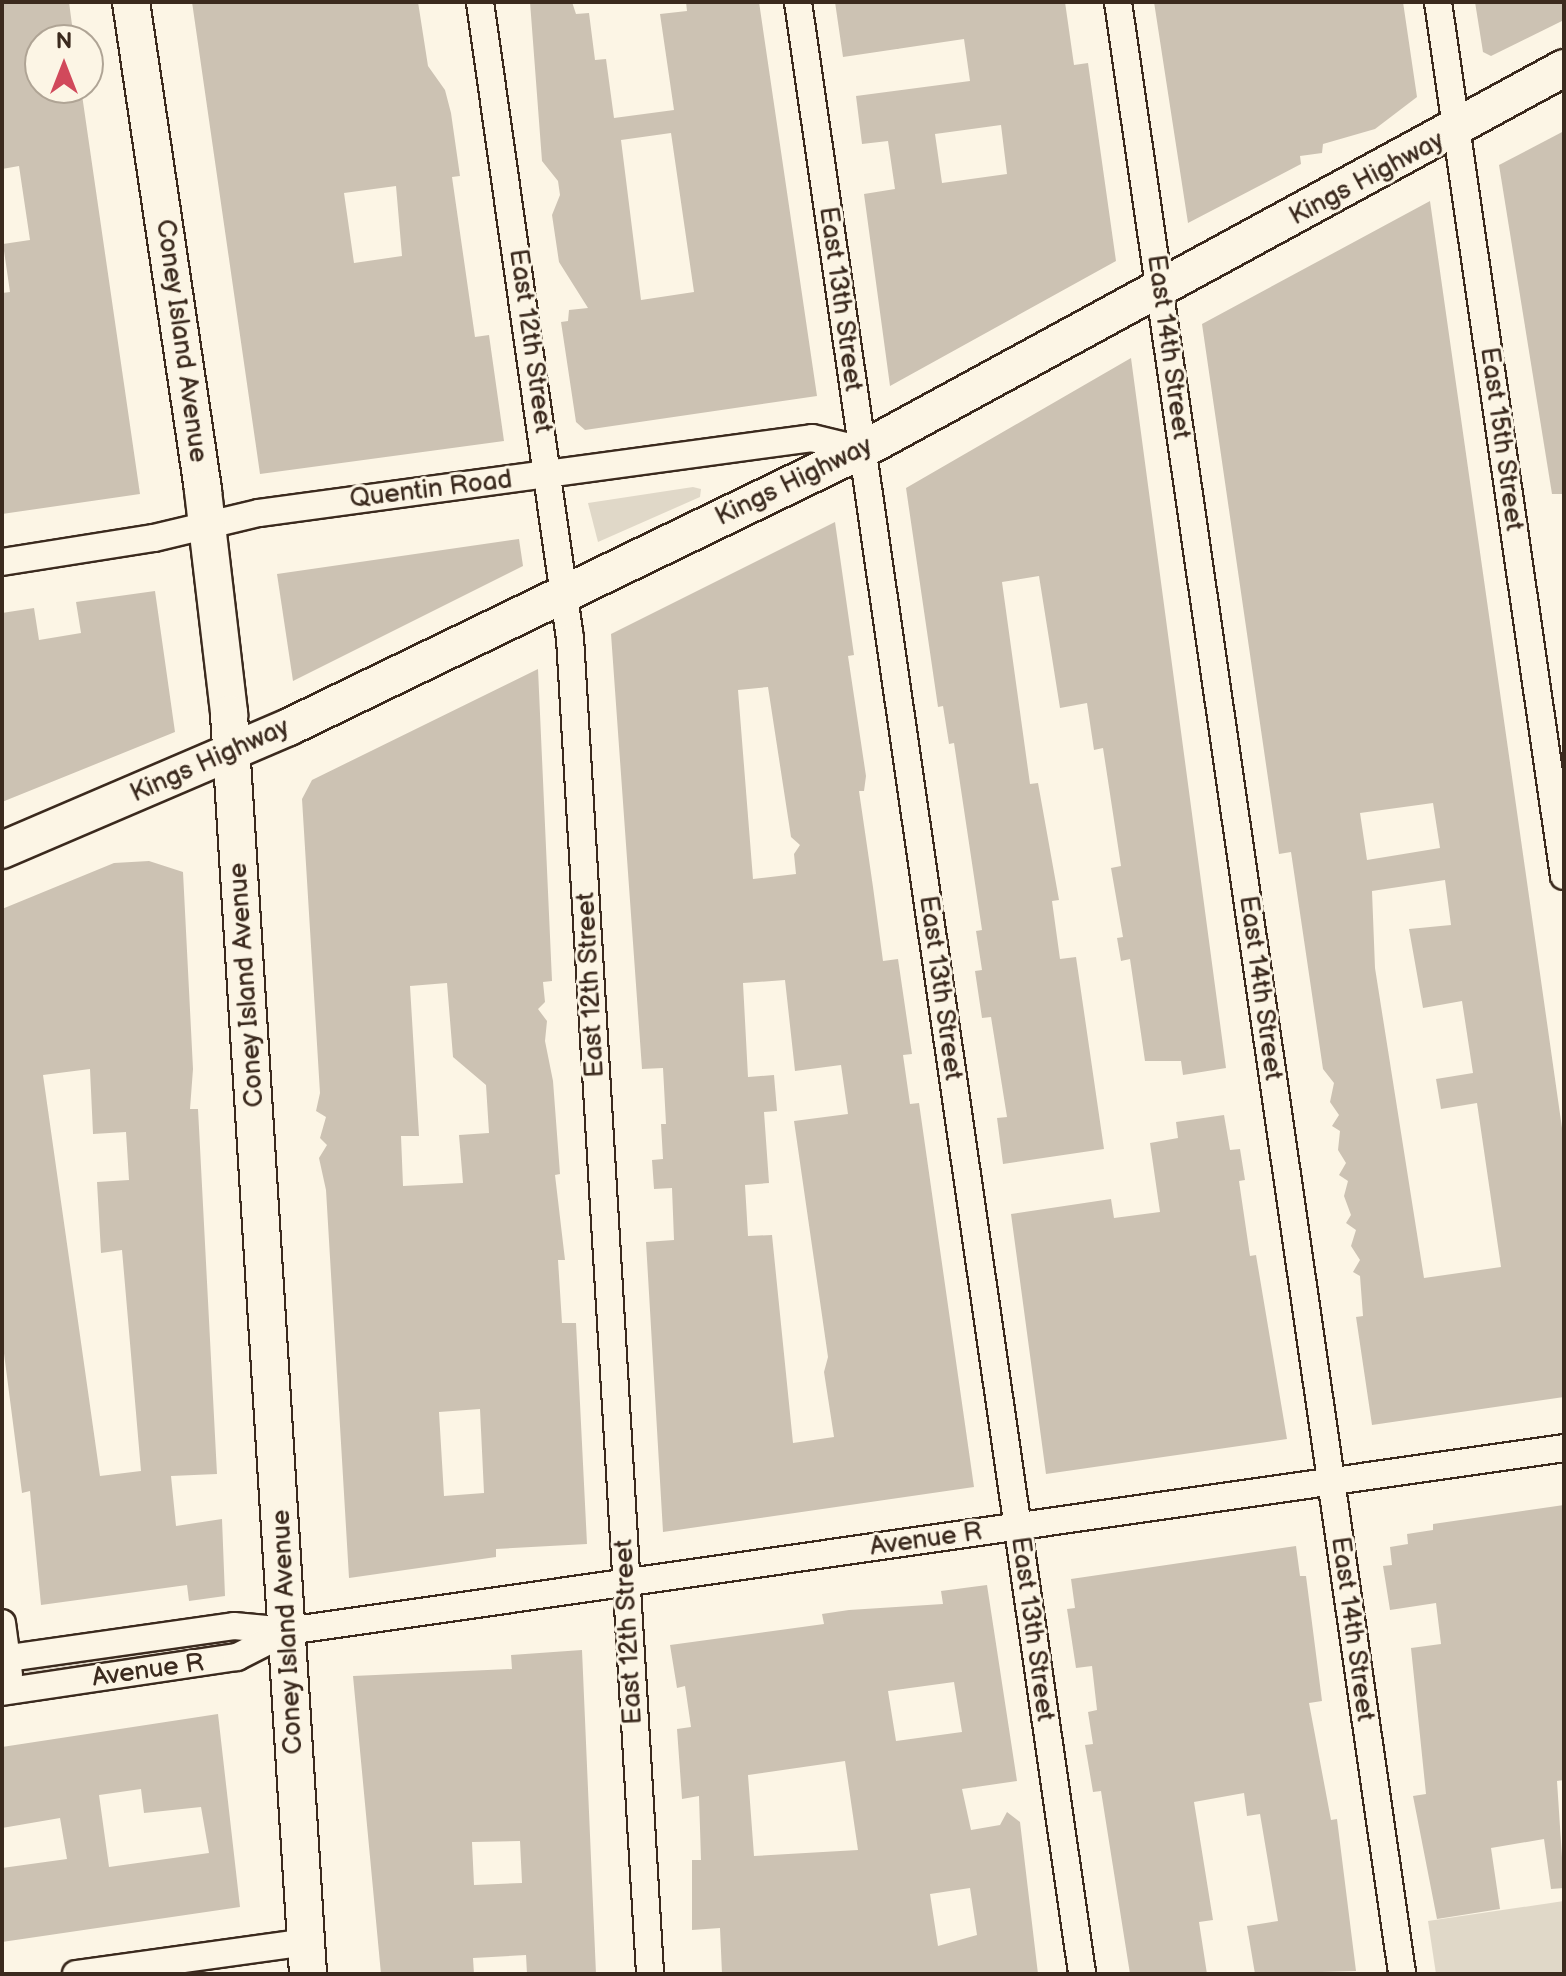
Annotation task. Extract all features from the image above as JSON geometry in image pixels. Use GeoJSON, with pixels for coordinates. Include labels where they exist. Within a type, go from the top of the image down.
{"type":"FeatureCollection","features":[{"type":"Feature","properties":{"kind":"main road","name":"Coney Island Avenue"},"geometry":{"type":"LineString","coordinates":[[131,2],[207,526],[232,752],[307,1958]]}},
{"type":"Feature","properties":{"kind":"main road","name":"Kings Highway"},"geometry":{"type":"LineString","coordinates":[[2,850],[232,752],[862,450],[1457,131],[1564,68]]}},
{"type":"Feature","properties":{"kind":"street","name":"East 12th Street"},"geometry":{"type":"LineString","coordinates":[[480,2],[566,592],[650,1974]]}},
{"type":"Feature","properties":{"kind":"street","name":"East 13th Street"},"geometry":{"type":"LineString","coordinates":[[798,2],[1082,1974]]}},
{"type":"Feature","properties":{"kind":"street","name":"East 14th Street"},"geometry":{"type":"LineString","coordinates":[[1118,2],[1402,1974]]}},
{"type":"Feature","properties":{"kind":"street","name":"East 15th Street"},"geometry":{"type":"LineString","coordinates":[[1438,2],[1564,876]]}},
{"type":"Feature","properties":{"kind":"street","name":"Quentin Road"},"geometry":{"type":"LineString","coordinates":[[2,562],[207,526],[259,513],[812,438],[862,450]]}},
{"type":"Feature","properties":{"kind":"street","name":"Avenue R"},"geometry":{"type":"LineString","coordinates":[[5,1659],[234,1626],[288,1631],[1564,1448]]}},
{"type":"Feature","properties":{"kind":"street"},"geometry":{"type":"LineString","coordinates":[[2,1623],[7,1692]]}},
{"type":"Feature","properties":{"kind":"street","name":"Avenue R"},"geometry":{"type":"LineString","coordinates":[[7,1692],[237,1657],[288,1631]]}},
{"type":"Feature","properties":{"kind":"street"},"geometry":{"type":"LineString","coordinates":[[76,1974],[307,1958]]}},
{"type":"Feature","properties":{"kind":"shaded area"},"geometry":{"type":"Polygon","coordinates":[[[693,487],[701,489],[700,497],[598,542],[588,503],[693,487]]]}},
{"type":"Feature","properties":{"kind":"shaded area"},"geometry":{"type":"Polygon","coordinates":[[[216,1635],[225,1642],[223,1650],[2,1684],[2,1666],[216,1635]]]}},
{"type":"Feature","properties":{"kind":"shaded area"},"geometry":{"type":"Polygon","coordinates":[[[1564,1901],[1564,1974],[1436,1974],[1428,1921],[1564,1901]]]}},
{"type":"Feature","properties":{"kind":"building"},"geometry":{"type":"Polygon","coordinates":[[[2,2],[69,2],[72,24],[24,24],[24,104],[83,104],[140,494],[2,514],[2,293],[10,292],[3,244],[30,240],[19,166],[2,169],[2,2]]]}},
{"type":"Feature","properties":{"kind":"building"},"geometry":{"type":"Polygon","coordinates":[[[192,2],[418,2],[428,66],[445,90],[451,113],[460,176],[452,177],[475,337],[489,335],[504,441],[260,474],[192,2]],[[396,186],[344,193],[354,263],[402,256],[396,186]]]}},
{"type":"Feature","properties":{"kind":"building"},"geometry":{"type":"Polygon","coordinates":[[[530,2],[572,2],[576,14],[589,13],[595,60],[606,59],[614,118],[674,110],[660,14],[687,11],[686,2],[759,2],[817,396],[585,430],[576,422],[561,322],[568,321],[569,310],[588,308],[559,262],[552,215],[560,195],[558,181],[542,161],[530,2]],[[671,133],[621,140],[641,300],[694,292],[671,133]]]}},
{"type":"Feature","properties":{"kind":"building"},"geometry":{"type":"Polygon","coordinates":[[[835,2],[1065,2],[1074,65],[1088,63],[1116,261],[890,386],[864,194],[895,189],[888,141],[862,144],[856,96],[970,81],[964,39],[843,57],[835,2]],[[1001,125],[935,134],[942,183],[1007,174],[1001,125]]]}},
{"type":"Feature","properties":{"kind":"building"},"geometry":{"type":"Polygon","coordinates":[[[1154,2],[1403,2],[1417,97],[1375,129],[1323,144],[1322,153],[1300,156],[1301,164],[1188,223],[1154,2]]]}},
{"type":"Feature","properties":{"kind":"building"},"geometry":{"type":"Polygon","coordinates":[[[1475,2],[1564,2],[1564,20],[1491,56],[1483,52],[1475,2]]]}},
{"type":"Feature","properties":{"kind":"building"},"geometry":{"type":"Polygon","coordinates":[[[1564,131],[1564,494],[1552,494],[1499,165],[1564,131]]]}},
{"type":"Feature","properties":{"kind":"building"},"geometry":{"type":"Polygon","coordinates":[[[1430,201],[1564,1142],[1564,1397],[1372,1425],[1356,1317],[1363,1316],[1360,1276],[1353,1272],[1360,1260],[1351,1246],[1356,1230],[1346,1223],[1351,1215],[1344,1196],[1348,1181],[1339,1175],[1346,1163],[1338,1150],[1340,1131],[1332,1126],[1339,1115],[1330,1102],[1334,1083],[1323,1069],[1291,852],[1279,854],[1202,324],[1430,201]],[[1433,803],[1360,813],[1367,860],[1440,848],[1433,803]],[[1445,880],[1372,891],[1375,968],[1424,1278],[1501,1267],[1477,1103],[1441,1109],[1436,1079],[1473,1073],[1462,1001],[1423,1008],[1409,929],[1451,925],[1445,880]]]}},
{"type":"Feature","properties":{"kind":"building"},"geometry":{"type":"Polygon","coordinates":[[[1131,358],[1226,1068],[1183,1075],[1181,1061],[1145,1061],[1130,959],[1121,961],[1117,938],[1123,937],[1111,868],[1121,866],[1103,748],[1094,750],[1087,703],[1060,708],[1039,576],[1002,582],[1030,784],[1038,783],[1059,900],[1052,901],[1060,959],[1076,957],[1104,1149],[1003,1164],[997,1118],[1007,1117],[991,1017],[982,1018],[975,971],[982,970],[976,931],[982,930],[954,743],[949,744],[943,706],[938,707],[906,488],[1131,358]]]}},
{"type":"Feature","properties":{"kind":"building"},"geometry":{"type":"Polygon","coordinates":[[[835,522],[854,655],[848,656],[866,776],[864,791],[859,791],[883,961],[898,959],[912,1054],[903,1055],[910,1104],[919,1103],[974,1487],[663,1532],[646,1242],[674,1240],[672,1188],[654,1189],[652,1160],[663,1159],[661,1124],[666,1124],[663,1068],[642,1069],[611,634],[835,522]],[[768,687],[738,690],[753,879],[796,874],[794,854],[800,845],[791,837],[768,687]],[[785,980],[743,983],[748,1077],[774,1075],[777,1111],[764,1112],[769,1183],[745,1185],[748,1236],[772,1235],[793,1443],[834,1437],[824,1372],[828,1357],[794,1121],[848,1114],[841,1065],[795,1071],[785,980]]]}},
{"type":"Feature","properties":{"kind":"building"},"geometry":{"type":"Polygon","coordinates":[[[519,539],[523,566],[293,681],[277,574],[519,539]]]}},
{"type":"Feature","properties":{"kind":"building"},"geometry":{"type":"Polygon","coordinates":[[[155,591],[175,732],[2,802],[2,613],[34,608],[39,640],[81,633],[76,602],[155,591]]]}},
{"type":"Feature","properties":{"kind":"building"},"geometry":{"type":"Polygon","coordinates":[[[538,669],[552,981],[543,982],[545,1002],[538,1009],[547,1021],[545,1041],[553,1081],[560,1174],[555,1175],[565,1260],[558,1260],[562,1323],[576,1323],[587,1544],[496,1549],[496,1557],[349,1578],[326,1190],[319,1158],[327,1145],[320,1138],[326,1117],[316,1111],[320,1093],[302,799],[312,780],[538,669]],[[447,983],[410,986],[419,1136],[401,1136],[403,1186],[463,1183],[459,1135],[489,1133],[486,1085],[453,1057],[447,983]],[[480,1409],[439,1412],[444,1496],[484,1493],[480,1409]]]}},
{"type":"Feature","properties":{"kind":"building"},"geometry":{"type":"Polygon","coordinates":[[[149,861],[183,872],[193,1069],[190,1109],[198,1109],[217,1474],[171,1476],[176,1526],[222,1519],[225,1596],[189,1601],[187,1585],[41,1605],[30,1491],[22,1493],[2,1338],[2,909],[114,863],[149,861]],[[90,1069],[43,1075],[100,1476],[141,1471],[122,1250],[101,1253],[97,1182],[129,1180],[126,1132],[93,1134],[90,1069]]]}},
{"type":"Feature","properties":{"kind":"building"},"geometry":{"type":"Polygon","coordinates":[[[1224,1115],[1230,1150],[1240,1149],[1245,1180],[1239,1181],[1250,1256],[1256,1255],[1287,1439],[1046,1474],[1011,1214],[1111,1199],[1114,1218],[1160,1212],[1150,1143],[1178,1138],[1176,1122],[1224,1115]]]}},
{"type":"Feature","properties":{"kind":"building"},"geometry":{"type":"Polygon","coordinates":[[[1564,1505],[1564,1780],[1557,1781],[1564,1888],[1551,1889],[1544,1839],[1491,1848],[1500,1909],[1437,1919],[1413,1796],[1426,1794],[1411,1648],[1441,1644],[1436,1603],[1390,1610],[1383,1566],[1392,1565],[1390,1547],[1408,1544],[1407,1534],[1433,1530],[1433,1524],[1564,1505]]]}},
{"type":"Feature","properties":{"kind":"building"},"geometry":{"type":"Polygon","coordinates":[[[1296,1546],[1300,1576],[1306,1576],[1322,1701],[1309,1703],[1331,1820],[1337,1819],[1356,1971],[1255,1974],[1247,1926],[1278,1921],[1260,1814],[1247,1816],[1244,1793],[1194,1802],[1213,1920],[1199,1922],[1207,1974],[1130,1974],[1101,1791],[1093,1792],[1085,1745],[1093,1744],[1088,1712],[1097,1710],[1092,1666],[1076,1668],[1067,1609],[1075,1608],[1071,1579],[1296,1546]]]}},
{"type":"Feature","properties":{"kind":"building"},"geometry":{"type":"Polygon","coordinates":[[[987,1585],[1017,1781],[962,1789],[971,1830],[1000,1825],[1007,1812],[1020,1822],[1038,1974],[722,1974],[720,1928],[692,1930],[692,1860],[701,1860],[699,1796],[682,1799],[677,1729],[691,1727],[685,1686],[677,1688],[670,1645],[824,1624],[822,1614],[943,1604],[941,1591],[987,1585]],[[954,1682],[888,1691],[896,1741],[962,1732],[954,1682]],[[845,1761],[748,1775],[754,1856],[858,1850],[845,1761]],[[970,1888],[930,1894],[938,1946],[977,1935],[970,1888]]]}},
{"type":"Feature","properties":{"kind":"building"},"geometry":{"type":"Polygon","coordinates":[[[582,1650],[596,1974],[527,1974],[526,1955],[473,1958],[474,1974],[381,1974],[353,1676],[512,1669],[511,1655],[582,1650]],[[520,1841],[472,1842],[474,1885],[522,1883],[520,1841]]]}},
{"type":"Feature","properties":{"kind":"building"},"geometry":{"type":"Polygon","coordinates":[[[218,1714],[240,1907],[2,1942],[2,1868],[67,1859],[60,1818],[2,1828],[2,1747],[218,1714]],[[141,1789],[99,1795],[109,1867],[209,1853],[201,1807],[144,1813],[141,1789]]]}}]}
